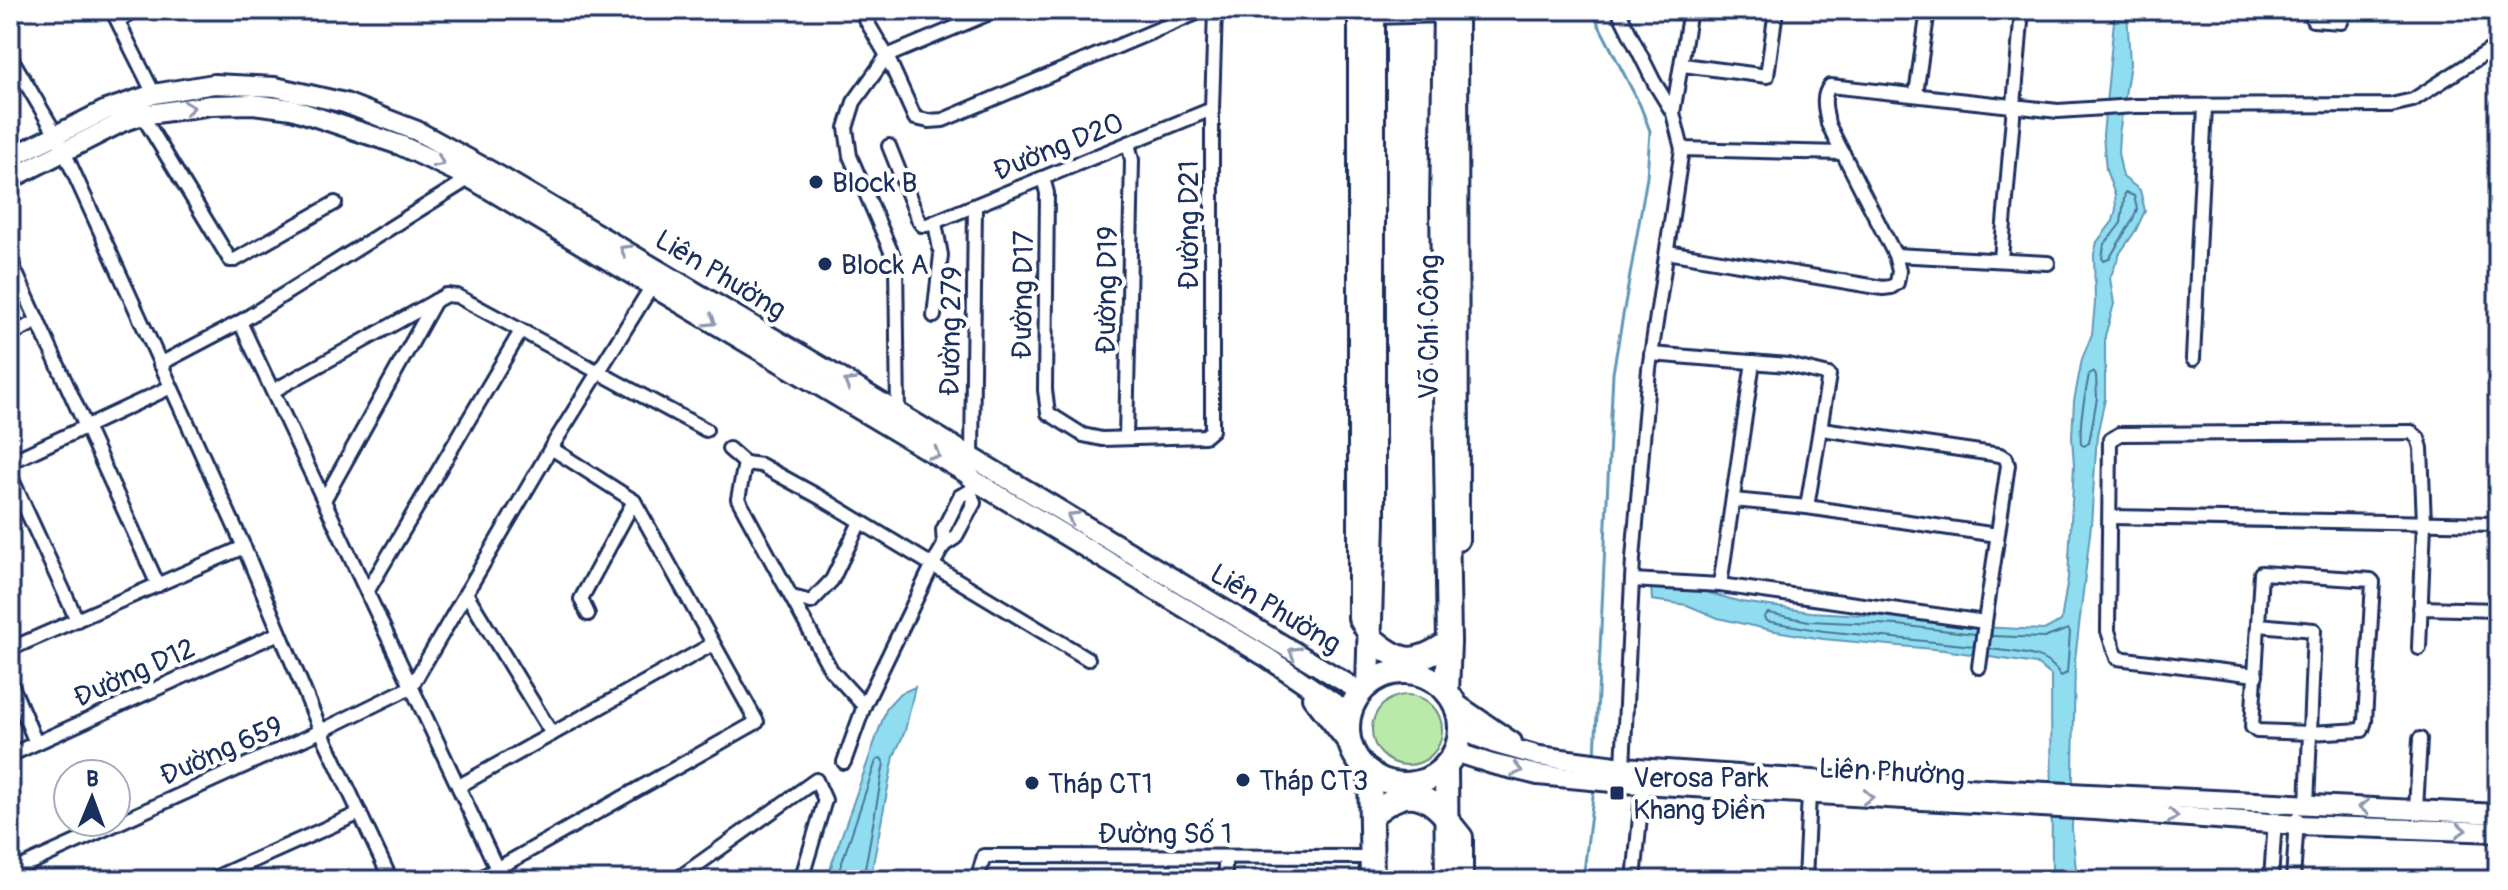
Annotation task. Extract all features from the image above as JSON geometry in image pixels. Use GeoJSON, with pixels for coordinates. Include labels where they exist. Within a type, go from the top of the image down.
{"type":"FeatureCollection","features":[{"type":"Feature","properties":{"kind":"highway","name":"Võ Chí Công"},"geometry":{"type":"LineString","coordinates":[[1445,10],[1442,207],[1450,690]]}},
{"type":"Feature","properties":{"kind":"highway"},"geometry":{"type":"LineString","coordinates":[[1369,11],[1445,10]]}},
{"type":"Feature","properties":{"kind":"highway","name":"Võ Chí Công"},"geometry":{"type":"LineString","coordinates":[[1366,683],[1373,522],[1369,11]]}},
{"type":"Feature","properties":{"kind":"highway"},"geometry":{"type":"LineString","coordinates":[[1370,637],[1389,653],[1410,659],[1428,656],[1449,642]]}},
{"type":"Feature","properties":{"kind":"highway"},"geometry":{"type":"LineString","coordinates":[[1447,880],[1446,817],[1452,758],[1450,690],[1418,673],[1383,676],[1366,683],[1350,714],[1348,731],[1351,747],[1370,779],[1388,790],[1429,790],[1452,758]]}},
{"type":"Feature","properties":{"kind":"highway"},"geometry":{"type":"LineString","coordinates":[[1370,779],[1372,880]]}},
{"type":"Feature","properties":{"kind":"highway"},"geometry":{"type":"LineString","coordinates":[[1371,816],[1388,801],[1411,796],[1424,797],[1446,817]]}},
{"type":"Feature","properties":{"kind":"main road","name":"Võ Chí Công"},"geometry":{"type":"LineString","coordinates":[[1449,642],[1458,623],[1457,10]]}},
{"type":"Feature","properties":{"kind":"main road"},"geometry":{"type":"LineString","coordinates":[[1446,817],[1462,837],[1462,880]]}},
{"type":"Feature","properties":{"kind":"main road"},"geometry":{"type":"LineString","coordinates":[[1363,880],[1363,872],[1371,857]]}},
{"type":"Feature","properties":{"kind":"street"},"geometry":{"type":"LineString","coordinates":[[135,10],[115,15],[154,94]]}},
{"type":"Feature","properties":{"kind":"street"},"geometry":{"type":"LineString","coordinates":[[860,10],[887,56],[915,118],[929,121],[943,120],[1204,10]]}},
{"type":"Feature","properties":{"kind":"street"},"geometry":{"type":"LineString","coordinates":[[898,413],[896,263],[850,156],[846,128],[854,102],[887,56],[972,15],[997,10]]}},
{"type":"Feature","properties":{"kind":"street","name":"Đường D21"},"geometry":{"type":"LineString","coordinates":[[1126,438],[1205,436],[1212,430],[1215,10]]}},
{"type":"Feature","properties":{"kind":"street"},"geometry":{"type":"LineString","coordinates":[[1618,10],[1673,113],[1682,149],[1651,354],[1632,580],[1623,775]]}},
{"type":"Feature","properties":{"kind":"street"},"geometry":{"type":"LineString","coordinates":[[1673,113],[1690,10]]}},
{"type":"Feature","properties":{"kind":"street"},"geometry":{"type":"LineString","coordinates":[[1683,65],[1767,76],[1776,10]]}},
{"type":"Feature","properties":{"kind":"street"},"geometry":{"type":"LineString","coordinates":[[1916,94],[1928,10]]}},
{"type":"Feature","properties":{"kind":"street"},"geometry":{"type":"LineString","coordinates":[[2001,259],[2022,10]]}},
{"type":"Feature","properties":{"kind":"street"},"geometry":{"type":"LineString","coordinates":[[2311,10],[2313,20],[2341,22],[2343,17],[2340,10]]}},
{"type":"Feature","properties":{"kind":"street"},"geometry":{"type":"LineString","coordinates":[[1667,252],[1891,287],[1900,277],[1895,255],[1828,124],[1824,104],[1825,92],[1830,86],[2058,111],[2135,106],[2391,105],[2413,100],[2498,45]]}},
{"type":"Feature","properties":{"kind":"street"},"geometry":{"type":"LineString","coordinates":[[10,56],[60,145],[244,547],[321,731],[391,880]]}},
{"type":"Feature","properties":{"kind":"street","name":"Liên Phường"},"geometry":{"type":"LineString","coordinates":[[10,179],[106,110],[154,94],[214,84],[275,87],[345,103],[417,131],[501,177],[898,413],[976,474],[1268,658],[1350,714]]}},
{"type":"Feature","properties":{"kind":"street","name":"Liên Phường"},"geometry":{"type":"LineString","coordinates":[[10,158],[60,145],[142,115],[211,105],[253,104],[292,109],[400,145],[470,178],[953,465],[976,474],[1366,683]]}},
{"type":"Feature","properties":{"kind":"street"},"geometry":{"type":"LineString","coordinates":[[2193,359],[2205,106]]}},
{"type":"Feature","properties":{"kind":"street","name":"Đường D20"},"geometry":{"type":"LineString","coordinates":[[929,224],[1212,109]]}},
{"type":"Feature","properties":{"kind":"street"},"geometry":{"type":"LineString","coordinates":[[142,115],[230,260],[335,203]]}},
{"type":"Feature","properties":{"kind":"street","name":"Đường D19"},"geometry":{"type":"LineString","coordinates":[[1126,438],[1132,160],[1128,143]]}},
{"type":"Feature","properties":{"kind":"street"},"geometry":{"type":"LineString","coordinates":[[889,146],[929,224],[941,255],[934,316]]}},
{"type":"Feature","properties":{"kind":"street"},"geometry":{"type":"LineString","coordinates":[[1682,149],[1843,153]]}},
{"type":"Feature","properties":{"kind":"street"},"geometry":{"type":"LineString","coordinates":[[160,364],[240,322],[470,178]]}},
{"type":"Feature","properties":{"kind":"street","name":"Đường D17"},"geometry":{"type":"LineString","coordinates":[[1043,178],[1047,193],[1045,390],[1048,413],[1083,435],[1102,439],[1126,438]]}},
{"type":"Feature","properties":{"kind":"street","name":"Đường 279"},"geometry":{"type":"LineString","coordinates":[[932,566],[944,545],[955,538],[974,503],[975,206]]}},
{"type":"Feature","properties":{"kind":"street"},"geometry":{"type":"LineString","coordinates":[[1895,255],[2048,263]]}},
{"type":"Feature","properties":{"kind":"street"},"geometry":{"type":"LineString","coordinates":[[10,260],[158,585]]}},
{"type":"Feature","properties":{"kind":"street"},"geometry":{"type":"LineString","coordinates":[[411,687],[551,448],[652,286]]}},
{"type":"Feature","properties":{"kind":"street"},"geometry":{"type":"LineString","coordinates":[[273,391],[446,295],[457,296],[706,430]]}},
{"type":"Feature","properties":{"kind":"street"},"geometry":{"type":"LineString","coordinates":[[324,500],[435,301]]}},
{"type":"Feature","properties":{"kind":"street"},"geometry":{"type":"LineString","coordinates":[[10,335],[38,321]]}},
{"type":"Feature","properties":{"kind":"street"},"geometry":{"type":"LineString","coordinates":[[240,322],[497,869]]}},
{"type":"Feature","properties":{"kind":"street"},"geometry":{"type":"LineString","coordinates":[[367,592],[521,331]]}},
{"type":"Feature","properties":{"kind":"street"},"geometry":{"type":"LineString","coordinates":[[1651,354],[1788,365],[1829,375],[1807,507]]}},
{"type":"Feature","properties":{"kind":"street"},"geometry":{"type":"LineString","coordinates":[[1720,585],[1753,362]]}},
{"type":"Feature","properties":{"kind":"street"},"geometry":{"type":"LineString","coordinates":[[10,462],[171,387]]}},
{"type":"Feature","properties":{"kind":"street"},"geometry":{"type":"LineString","coordinates":[[1822,429],[2006,458],[2008,465],[1980,661]]}},
{"type":"Feature","properties":{"kind":"street"},"geometry":{"type":"LineString","coordinates":[[2256,675],[2117,658],[2108,631],[2110,440],[2120,434],[2411,432],[2418,438],[2421,448],[2424,523],[2419,648]]}},
{"type":"Feature","properties":{"kind":"street"},"geometry":{"type":"LineString","coordinates":[[477,880],[757,722],[634,501],[551,448]]}},
{"type":"Feature","properties":{"kind":"street"},"geometry":{"type":"LineString","coordinates":[[729,449],[745,463],[761,465],[1088,659]]}},
{"type":"Feature","properties":{"kind":"street"},"geometry":{"type":"LineString","coordinates":[[745,463],[738,499],[831,670],[864,706]]}},
{"type":"Feature","properties":{"kind":"street"},"geometry":{"type":"LineString","coordinates":[[10,475],[77,620]]}},
{"type":"Feature","properties":{"kind":"street"},"geometry":{"type":"LineString","coordinates":[[1733,500],[1807,507],[1997,535]]}},
{"type":"Feature","properties":{"kind":"street"},"geometry":{"type":"LineString","coordinates":[[588,614],[581,599],[634,501]]}},
{"type":"Feature","properties":{"kind":"street"},"geometry":{"type":"LineString","coordinates":[[2110,517],[2498,524]]}},
{"type":"Feature","properties":{"kind":"street"},"geometry":{"type":"LineString","coordinates":[[792,597],[811,602],[832,580],[860,522]]}},
{"type":"Feature","properties":{"kind":"street"},"geometry":{"type":"LineString","coordinates":[[10,649],[244,547]]}},
{"type":"Feature","properties":{"kind":"street"},"geometry":{"type":"LineString","coordinates":[[844,762],[864,706],[932,566]]}},
{"type":"Feature","properties":{"kind":"street"},"geometry":{"type":"LineString","coordinates":[[2261,573],[2373,582],[2363,729],[2310,733],[2254,729],[2256,675],[2261,573]]}},
{"type":"Feature","properties":{"kind":"street"},"geometry":{"type":"LineString","coordinates":[[1632,580],[1720,585],[1985,624]]}},
{"type":"Feature","properties":{"kind":"street"},"geometry":{"type":"LineString","coordinates":[[466,593],[552,734]]}},
{"type":"Feature","properties":{"kind":"street"},"geometry":{"type":"LineString","coordinates":[[2420,608],[2498,610]]}},
{"type":"Feature","properties":{"kind":"street"},"geometry":{"type":"LineString","coordinates":[[2259,625],[2314,630],[2310,733],[2293,880]]}},
{"type":"Feature","properties":{"kind":"street","name":"Đường D12"},"geometry":{"type":"LineString","coordinates":[[10,755],[279,633]]}},
{"type":"Feature","properties":{"kind":"street"},"geometry":{"type":"LineString","coordinates":[[459,786],[713,644]]}},
{"type":"Feature","properties":{"kind":"street"},"geometry":{"type":"LineString","coordinates":[[1268,658],[1312,697],[1351,747]]}},
{"type":"Feature","properties":{"kind":"street"},"geometry":{"type":"LineString","coordinates":[[10,681],[36,743]]}},
{"type":"Feature","properties":{"kind":"street","name":"Đường 659"},"geometry":{"type":"LineString","coordinates":[[10,872],[411,687]]}},
{"type":"Feature","properties":{"kind":"street"},"geometry":{"type":"LineString","coordinates":[[1450,690],[1509,741],[1539,756]]}},
{"type":"Feature","properties":{"kind":"street"},"geometry":{"type":"LineString","coordinates":[[2416,809],[2420,739]]}},
{"type":"Feature","properties":{"kind":"street","name":"Liên Phường"},"geometry":{"type":"LineString","coordinates":[[1452,758],[1493,743],[1580,771]]}},
{"type":"Feature","properties":{"kind":"street","name":"Liên Phường"},"geometry":{"type":"LineString","coordinates":[[1452,758],[1538,775],[1580,771],[1826,781],[2042,798]]}},
{"type":"Feature","properties":{"kind":"street","name":"Liên Phường"},"geometry":{"type":"LineString","coordinates":[[1623,775],[1643,785],[1809,794],[2042,798]]}},
{"type":"Feature","properties":{"kind":"street"},"geometry":{"type":"LineString","coordinates":[[676,880],[816,780],[825,800],[801,880]]}},
{"type":"Feature","properties":{"kind":"street"},"geometry":{"type":"LineString","coordinates":[[1634,880],[1643,785]]}},
{"type":"Feature","properties":{"kind":"street"},"geometry":{"type":"LineString","coordinates":[[1805,880],[1809,794]]}},
{"type":"Feature","properties":{"kind":"street"},"geometry":{"type":"LineString","coordinates":[[2042,798],[2297,825],[2498,832]]}},
{"type":"Feature","properties":{"kind":"street"},"geometry":{"type":"LineString","coordinates":[[2095,802],[2276,803],[2498,814]]}},
{"type":"Feature","properties":{"kind":"street"},"geometry":{"type":"LineString","coordinates":[[2271,880],[2276,803]]}},
{"type":"Feature","properties":{"kind":"street"},"geometry":{"type":"LineString","coordinates":[[210,880],[360,813]]}},
{"type":"Feature","properties":{"kind":"street","name":"Đường Số 1"},"geometry":{"type":"LineString","coordinates":[[977,880],[984,856],[1371,857]]}},
{"type":"Feature","properties":{"kind":"street"},"geometry":{"type":"LineString","coordinates":[[1225,857],[1225,880]]}},
{"type":"Feature","properties":{"kind":"green space"},"geometry":{"type":"Polygon","coordinates":[[[1407,695],[1432,705],[1442,730],[1432,755],[1407,765],[1382,755],[1372,730],[1382,705],[1407,695]]]}},
{"type":"Feature","properties":{"kind":"water"},"geometry":{"type":"Polygon","coordinates":[[[2115,10],[2127,10],[2130,64],[2118,153],[2123,177],[2140,190],[2145,211],[2120,253],[2110,278],[2114,304],[2105,336],[2105,399],[2097,435],[2091,525],[2075,660],[2072,829],[2077,880],[2052,880],[2051,675],[2036,664],[1770,630],[1718,618],[1687,605],[1652,600],[1651,585],[1685,586],[1741,602],[1811,612],[1899,617],[1958,626],[2044,630],[2061,621],[2068,578],[2074,401],[2082,359],[2092,334],[2094,254],[2097,242],[2113,221],[2116,209],[2115,195],[2106,170],[2103,135],[2115,10]]]}},
{"type":"Feature","properties":{"kind":"water"},"geometry":{"type":"Polygon","coordinates":[[[915,687],[905,731],[894,756],[870,880],[828,880],[887,707],[899,694],[915,687]]]}},
{"type":"Feature","properties":{"kind":"waterway"},"geometry":{"type":"LineString","coordinates":[[1591,10],[1640,105],[1650,131],[1647,177],[1613,373],[1595,757]]}},
{"type":"Feature","properties":{"kind":"waterway"},"geometry":{"type":"LineString","coordinates":[[1583,880],[1594,788]]}},
{"type":"Feature","properties":{"kind":"place","name":"Block B"},"geometry":{"type":"Point","coordinates":[816,182]}},
{"type":"Feature","properties":{"kind":"place","name":"Block A"},"geometry":{"type":"Point","coordinates":[825,264]}},
{"type":"Feature","properties":{"kind":"place","name":"Tháp CT3"},"geometry":{"type":"Point","coordinates":[1243,780]}},
{"type":"Feature","properties":{"kind":"place","name":"Tháp CT1"},"geometry":{"type":"Point","coordinates":[1032,783]}},
{"type":"Feature","properties":{"kind":"place","name":"Verosa Park Khang Điền"},"geometry":{"type":"Point","coordinates":[1617,793]}}]}
